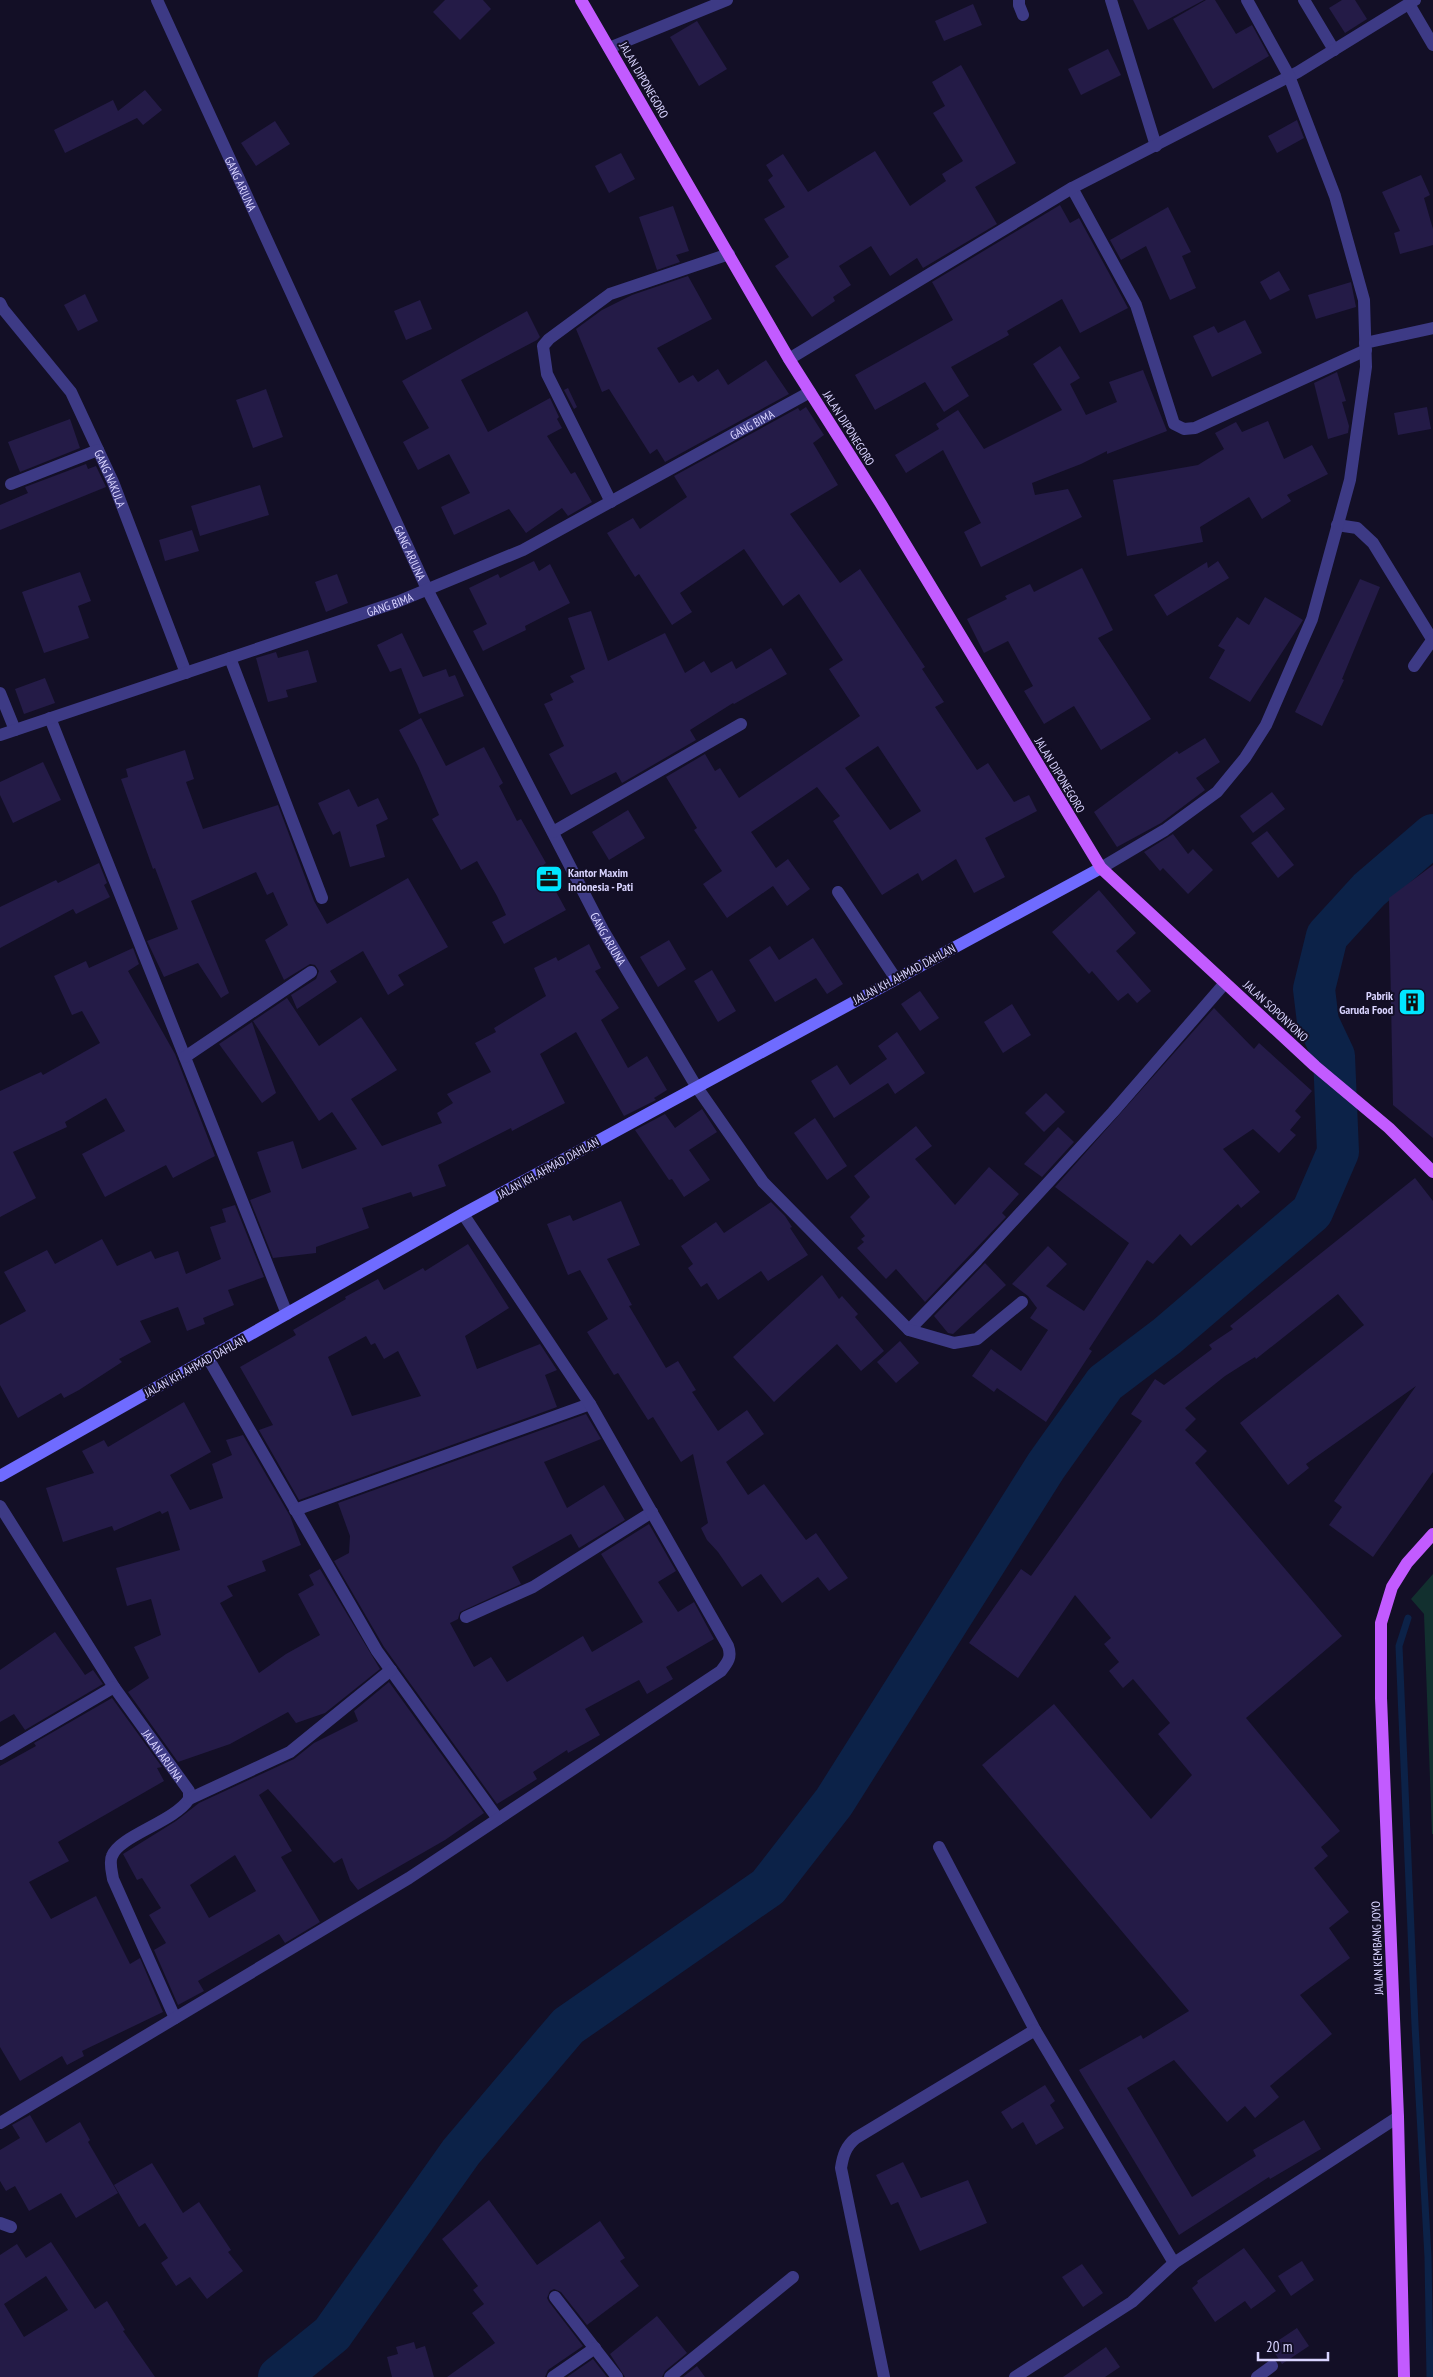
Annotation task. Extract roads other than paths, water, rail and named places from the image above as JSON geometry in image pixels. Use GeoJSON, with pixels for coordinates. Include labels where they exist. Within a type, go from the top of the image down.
{"type":"FeatureCollection","features":[{"type":"Feature","properties":{"kind":"main road","name":"JALAN DIPONEGORO"},"geometry":{"type":"LineString","coordinates":[[581,0],[789,359],[1101,868]]}},
{"type":"Feature","properties":{"kind":"main road","name":"JALAN SOPONYONO"},"geometry":{"type":"LineString","coordinates":[[1101,868],[1315,1066],[1389,1128],[1433,1172]]}},
{"type":"Feature","properties":{"kind":"main road","name":"JALAN KEMBANG JOYO"},"geometry":{"type":"LineString","coordinates":[[1404,2377],[1398,2117],[1381,1698],[1381,1623],[1392,1587],[1407,1563],[1433,1534]]}},
{"type":"Feature","properties":{"kind":"street","name":"GANG ARJUNA"},"geometry":{"type":"LineString","coordinates":[[157,0],[427,589],[604,930],[696,1086],[763,1182],[909,1330]]}},
{"type":"Feature","properties":{"kind":"street"},"geometry":{"type":"LineString","coordinates":[[609,48],[726,0]]}},
{"type":"Feature","properties":{"kind":"street"},"geometry":{"type":"LineString","coordinates":[[1019,0],[1018,5],[1023,15]]}},
{"type":"Feature","properties":{"kind":"street"},"geometry":{"type":"LineString","coordinates":[[1112,0],[1156,146]]}},
{"type":"Feature","properties":{"kind":"street"},"geometry":{"type":"LineString","coordinates":[[1101,868],[1164,830],[1216,792],[1245,758],[1266,725],[1312,620],[1350,480],[1366,367],[1364,300],[1335,196],[1290,76],[1247,0]]}},
{"type":"Feature","properties":{"kind":"street"},"geometry":{"type":"LineString","coordinates":[[1304,0],[1334,50]]}},
{"type":"Feature","properties":{"kind":"street"},"geometry":{"type":"LineString","coordinates":[[789,359],[1072,188],[1290,76],[1412,2],[1433,45]]}},
{"type":"Feature","properties":{"kind":"street"},"geometry":{"type":"LineString","coordinates":[[1072,188],[1136,305],[1174,424],[1184,429],[1195,428],[1365,347],[1433,328]]}},
{"type":"Feature","properties":{"kind":"street"},"geometry":{"type":"LineString","coordinates":[[611,502],[547,374],[543,346],[549,339],[610,294],[625,287],[670,275],[729,254]]}},
{"type":"Feature","properties":{"kind":"street","name":"GANG NAKULA"},"geometry":{"type":"LineString","coordinates":[[0,302],[6,313],[71,392],[113,482],[186,673]]}},
{"type":"Feature","properties":{"kind":"street","name":"GANG BIMA"},"geometry":{"type":"LineString","coordinates":[[0,735],[230,658],[427,589],[522,550],[810,392]]}},
{"type":"Feature","properties":{"kind":"street"},"geometry":{"type":"LineString","coordinates":[[11,484],[98,450]]}},
{"type":"Feature","properties":{"kind":"street"},"geometry":{"type":"LineString","coordinates":[[1337,524],[1357,528],[1373,543],[1433,639],[1414,666]]}},
{"type":"Feature","properties":{"kind":"street"},"geometry":{"type":"LineString","coordinates":[[230,658],[322,898]]}},
{"type":"Feature","properties":{"kind":"street"},"geometry":{"type":"LineString","coordinates":[[0,693],[15,730]]}},
{"type":"Feature","properties":{"kind":"street"},"geometry":{"type":"LineString","coordinates":[[50,718],[287,1314]]}},
{"type":"Feature","properties":{"kind":"street"},"geometry":{"type":"LineString","coordinates":[[553,832],[741,724]]}},
{"type":"Feature","properties":{"kind":"street","name":"JALAN KH. AHMAD DAHLAN"},"geometry":{"type":"LineString","coordinates":[[0,1476],[463,1214],[1101,868]]}},
{"type":"Feature","properties":{"kind":"street"},"geometry":{"type":"LineString","coordinates":[[838,892],[896,979]]}},
{"type":"Feature","properties":{"kind":"street"},"geometry":{"type":"LineString","coordinates":[[185,1057],[311,972]]}},
{"type":"Feature","properties":{"kind":"street"},"geometry":{"type":"LineString","coordinates":[[1022,1302],[977,1339],[954,1343],[909,1330],[1107,1120],[1225,983]]}},
{"type":"Feature","properties":{"kind":"street"},"geometry":{"type":"LineString","coordinates":[[0,2124],[409,1878],[721,1671],[728,1662],[731,1653],[728,1646],[590,1404],[463,1214]]}},
{"type":"Feature","properties":{"kind":"street"},"geometry":{"type":"LineString","coordinates":[[208,1358],[295,1510],[391,1670],[498,1819]]}},
{"type":"Feature","properties":{"kind":"street"},"geometry":{"type":"LineString","coordinates":[[295,1510],[590,1404]]}},
{"type":"Feature","properties":{"kind":"street","name":"JALAN ARJUNA"},"geometry":{"type":"LineString","coordinates":[[0,1506],[114,1687],[189,1791],[189,1800]]}},
{"type":"Feature","properties":{"kind":"street"},"geometry":{"type":"LineString","coordinates":[[466,1617],[533,1587],[652,1512]]}},
{"type":"Feature","properties":{"kind":"street"},"geometry":{"type":"LineString","coordinates":[[175,2018],[114,1879],[111,1857],[118,1846],[176,1814],[189,1800],[290,1752],[391,1670]]}},
{"type":"Feature","properties":{"kind":"street"},"geometry":{"type":"LineString","coordinates":[[0,1754],[114,1687]]}},
{"type":"Feature","properties":{"kind":"street"},"geometry":{"type":"LineString","coordinates":[[939,1847],[1036,2030],[1174,2264]]}},
{"type":"Feature","properties":{"kind":"street"},"geometry":{"type":"LineString","coordinates":[[884,2377],[841,2168],[844,2153],[848,2144],[856,2138],[1036,2030]]}},
{"type":"Feature","properties":{"kind":"street"},"geometry":{"type":"LineString","coordinates":[[1015,2377],[1132,2302],[1174,2264],[1398,2117]]}},
{"type":"Feature","properties":{"kind":"street"},"geometry":{"type":"LineString","coordinates":[[670,2377],[793,2276]]}},
{"type":"Feature","properties":{"kind":"street"},"geometry":{"type":"LineString","coordinates":[[555,2297],[617,2377]]}},
{"type":"Feature","properties":{"kind":"street"},"geometry":{"type":"LineString","coordinates":[[552,2377],[595,2348]]}},
{"type":"Feature","properties":{"kind":"street"},"geometry":{"type":"LineString","coordinates":[[1257,2377],[1272,2366]]}},
{"type":"Feature","properties":{"kind":"waterway"},"geometry":{"type":"LineString","coordinates":[[279,2377],[332,2334],[461,2152],[568,2026],[768,1887],[834,1802],[1046,1466],[1105,1383],[1167,1336],[1312,1212],[1338,1152],[1334,1056],[1318,1022],[1314,989],[1327,936],[1369,890],[1433,835]]}},
{"type":"Feature","properties":{"kind":"waterway"},"geometry":{"type":"LineString","coordinates":[[1408,1618],[1399,1646],[1415,2025],[1428,2257],[1430,2377]]}},
{"type":"Feature","properties":{"kind":"place","name":"Kantor Maxim Indonesia - Pati"},"geometry":{"type":"Point","coordinates":[549,879]}},
{"type":"Feature","properties":{"kind":"place","name":"Pabrik Garuda Food"},"geometry":{"type":"Point","coordinates":[1412,1002]}}]}
